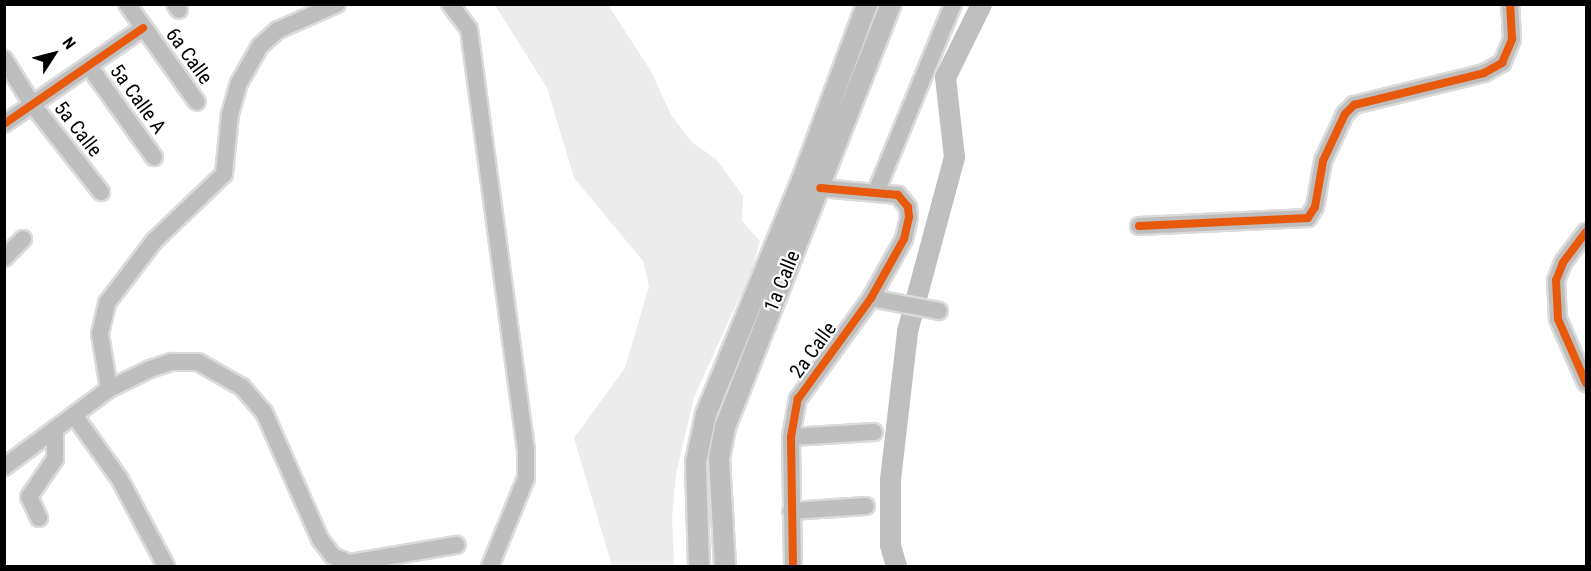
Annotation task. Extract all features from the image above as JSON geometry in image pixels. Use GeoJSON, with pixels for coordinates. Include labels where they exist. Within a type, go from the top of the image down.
{"type":"FeatureCollection","features":[{"type":"Feature","properties":{"kind":"main road","name":"1a Calle"},"geometry":{"type":"LineString","coordinates":[[699,567],[696,462],[706,414],[802,180],[867,4]]}},
{"type":"Feature","properties":{"kind":"main road","name":"1a Calle"},"geometry":{"type":"LineString","coordinates":[[725,567],[721,443],[739,386],[820,188],[891,4]]}},
{"type":"Feature","properties":{"kind":"street","name":"6a Calle"},"geometry":{"type":"LineString","coordinates":[[127,4],[197,102]]}},
{"type":"Feature","properties":{"kind":"street"},"geometry":{"type":"LineString","coordinates":[[109,389],[100,334],[107,303],[154,241],[224,174],[230,114],[239,83],[260,46],[278,30],[309,13],[337,4]]}},
{"type":"Feature","properties":{"kind":"street"},"geometry":{"type":"LineString","coordinates":[[450,4],[469,29],[526,450],[526,478],[490,567]]}},
{"type":"Feature","properties":{"kind":"street"},"geometry":{"type":"LineString","coordinates":[[820,188],[876,192],[953,4]]}},
{"type":"Feature","properties":{"kind":"street"},"geometry":{"type":"LineString","coordinates":[[1139,226],[1308,218],[1315,207],[1323,161],[1345,114],[1354,105],[1484,73],[1502,63],[1512,39],[1510,4]]}},
{"type":"Feature","properties":{"kind":"street"},"geometry":{"type":"LineString","coordinates":[[4,124],[144,28]]}},
{"type":"Feature","properties":{"kind":"street","name":"5a Calle"},"geometry":{"type":"LineString","coordinates":[[4,59],[32,104],[100,192]]}},
{"type":"Feature","properties":{"kind":"street","name":"5a Calle A"},"geometry":{"type":"LineString","coordinates":[[89,66],[154,157]]}},
{"type":"Feature","properties":{"kind":"street","name":"2a Calle"},"geometry":{"type":"LineString","coordinates":[[793,567],[791,437],[798,399],[871,298],[904,239],[909,217],[905,202],[897,195],[876,192]]}},
{"type":"Feature","properties":{"kind":"street"},"geometry":{"type":"LineString","coordinates":[[1587,232],[1563,264],[1556,280],[1558,319],[1587,383]]}},
{"type":"Feature","properties":{"kind":"street"},"geometry":{"type":"LineString","coordinates":[[4,258],[24,239]]}},
{"type":"Feature","properties":{"kind":"street"},"geometry":{"type":"LineString","coordinates":[[871,298],[939,311]]}},
{"type":"Feature","properties":{"kind":"street"},"geometry":{"type":"LineString","coordinates":[[4,467],[109,389],[172,362],[205,365],[242,387],[264,412],[320,539],[333,556],[349,563],[457,545]]}},
{"type":"Feature","properties":{"kind":"street"},"geometry":{"type":"LineString","coordinates":[[74,415],[119,478],[166,567]]}},
{"type":"Feature","properties":{"kind":"street"},"geometry":{"type":"LineString","coordinates":[[39,518],[29,497],[55,459],[55,429]]}},
{"type":"Feature","properties":{"kind":"street"},"geometry":{"type":"LineString","coordinates":[[791,437],[874,432]]}},
{"type":"Feature","properties":{"kind":"street"},"geometry":{"type":"LineString","coordinates":[[791,512],[866,506]]}},
{"type":"Feature","properties":{"kind":"shaded area"},"geometry":{"type":"Polygon","coordinates":[[[495,5],[608,5],[651,71],[671,115],[692,142],[717,160],[743,196],[742,221],[760,241],[752,270],[694,397],[676,474],[672,518],[674,566],[612,566],[574,438],[625,368],[649,286],[643,261],[574,178],[547,88],[495,5]]]}},
{"type":"Feature","properties":{"kind":"waterway"},"geometry":{"type":"LineString","coordinates":[[896,566],[890,545],[890,479],[907,331],[954,157],[945,77],[981,4]]}},
{"type":"Feature","properties":{"kind":"cycle path"},"geometry":{"type":"LineString","coordinates":[[1139,226],[1308,218],[1315,207],[1323,161],[1345,114],[1354,105],[1484,73],[1502,63],[1512,39],[1510,4]]}},
{"type":"Feature","properties":{"kind":"cycle path"},"geometry":{"type":"LineString","coordinates":[[4,124],[143,28]]}},
{"type":"Feature","properties":{"kind":"cycle path"},"geometry":{"type":"LineString","coordinates":[[793,566],[791,437],[798,399],[871,298],[904,239],[909,217],[908,207],[898,195],[820,188]]}},
{"type":"Feature","properties":{"kind":"cycle path"},"geometry":{"type":"LineString","coordinates":[[1586,232],[1563,263],[1556,280],[1558,319],[1586,383]]}}]}
